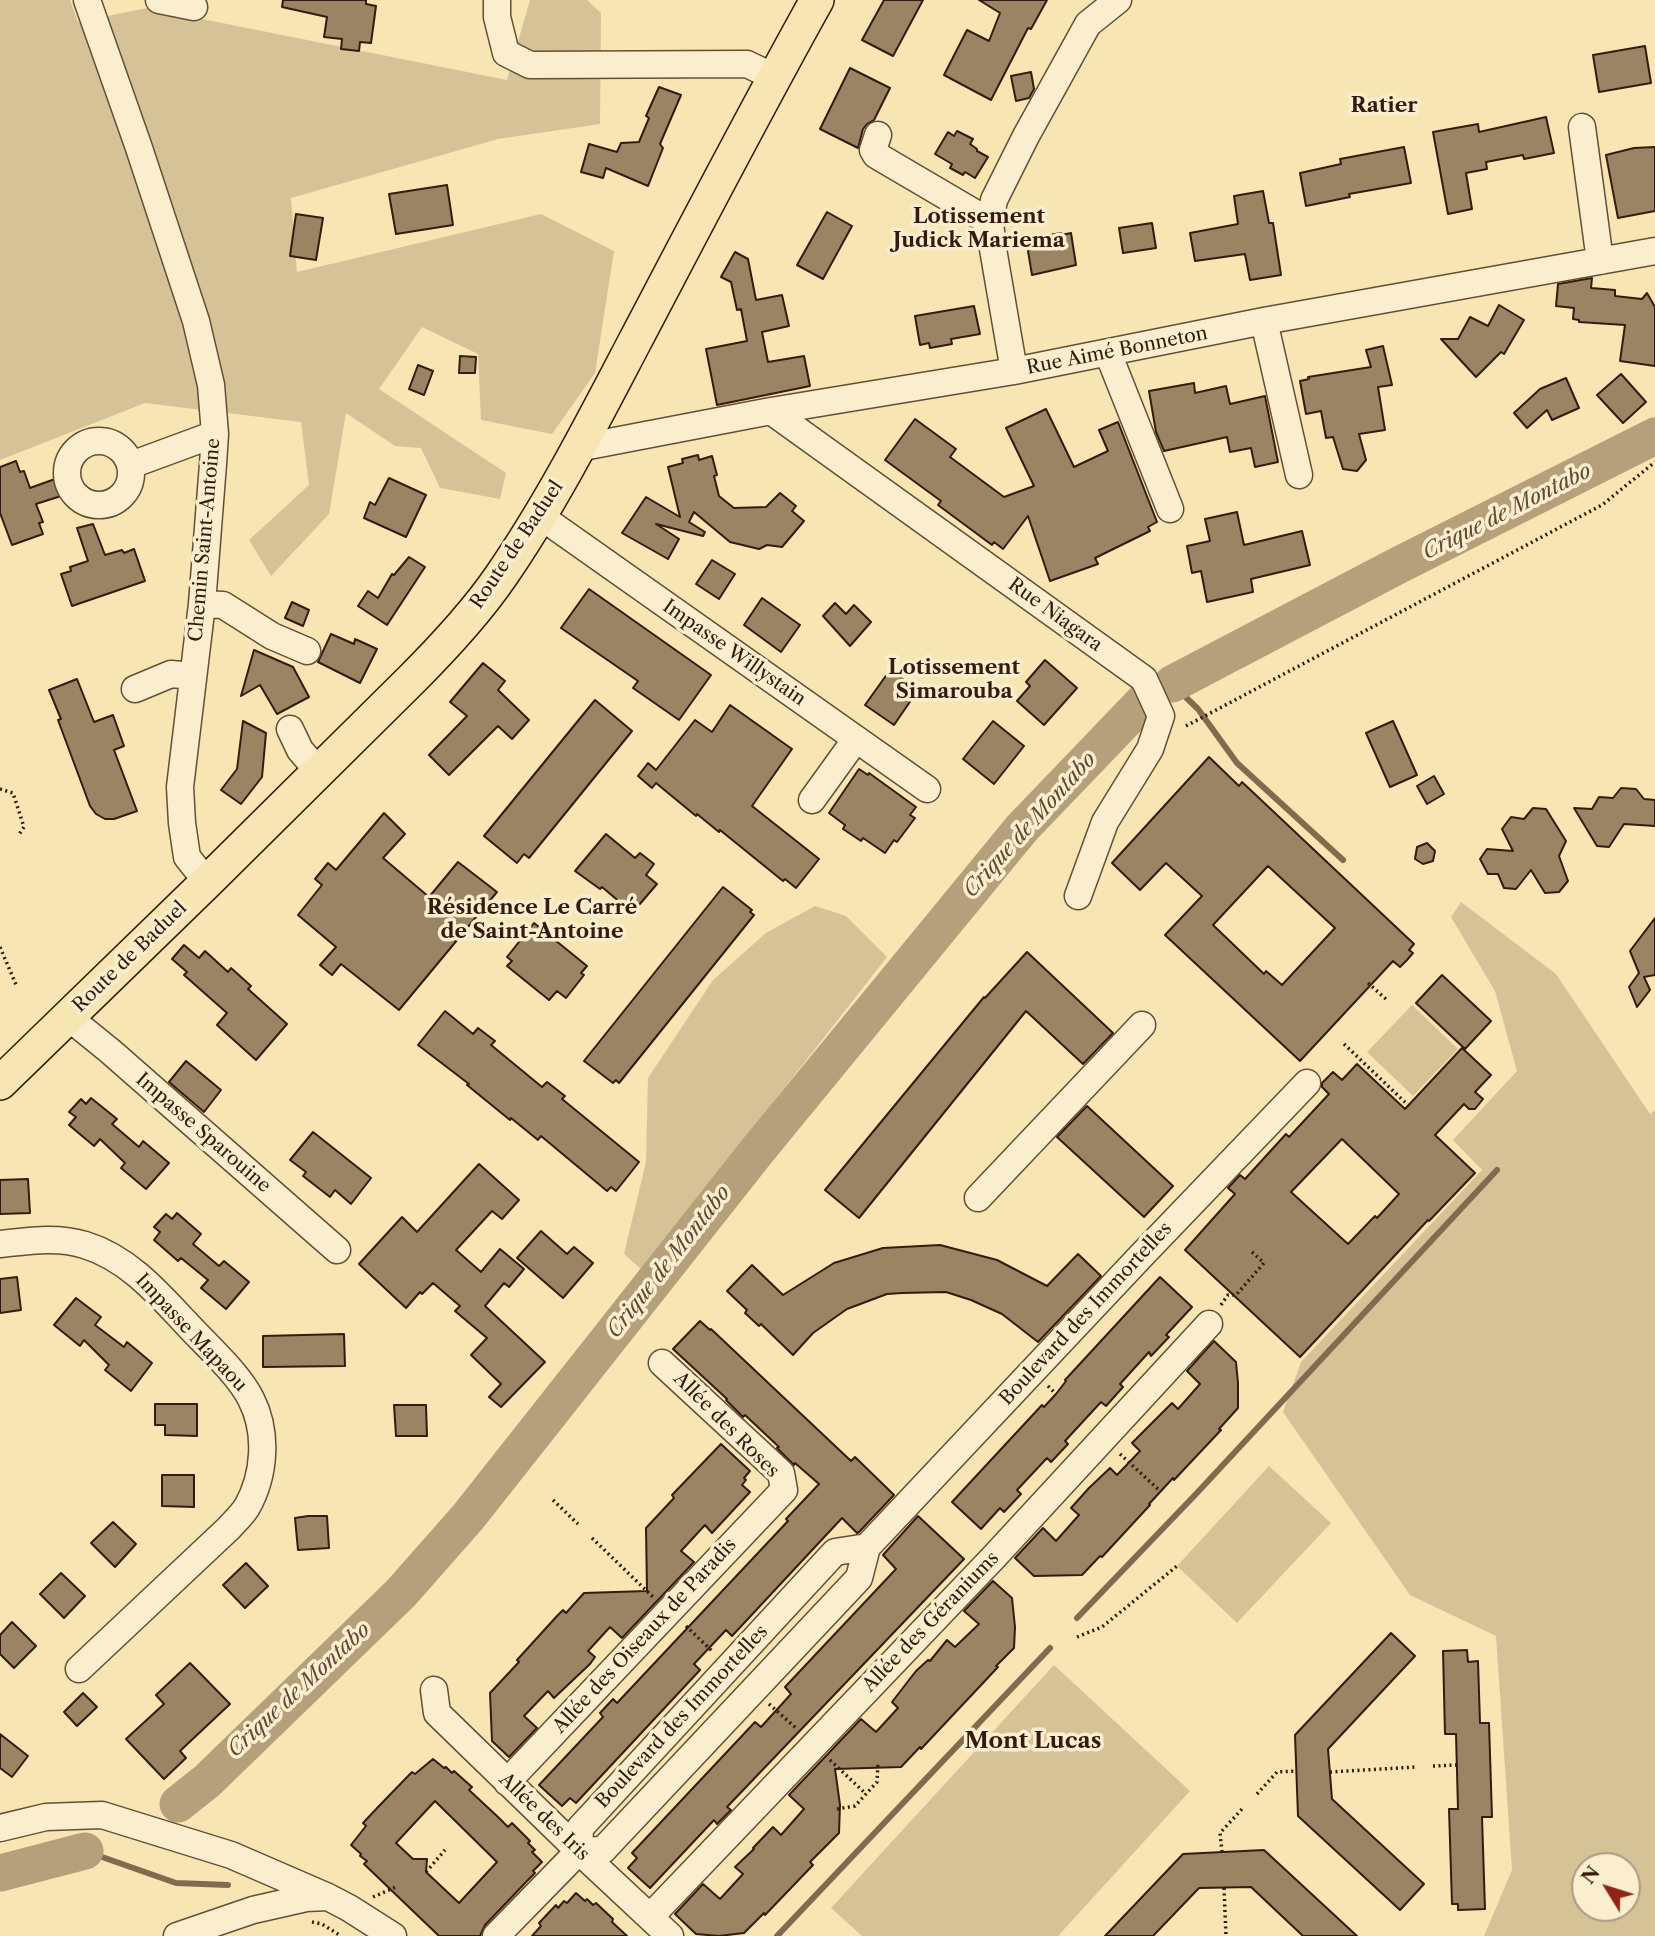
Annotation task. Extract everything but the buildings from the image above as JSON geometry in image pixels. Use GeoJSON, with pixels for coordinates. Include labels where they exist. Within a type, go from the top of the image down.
{"type":"FeatureCollection","features":[{"type":"Feature","properties":{"kind":"main road","name":"Route de Baduel"},"geometry":{"type":"LineString","coordinates":[[0,1083],[444,647],[500,577],[540,516],[578,448],[774,76],[817,0]]}},
{"type":"Feature","properties":{"kind":"street","name":"Chemin Saint-Antoine"},"geometry":{"type":"LineString","coordinates":[[87,0],[196,321],[211,385],[215,434],[201,604],[180,787],[187,857],[207,882]]}},
{"type":"Feature","properties":{"kind":"street"},"geometry":{"type":"LineString","coordinates":[[159,0],[194,7]]}},
{"type":"Feature","properties":{"kind":"street"},"geometry":{"type":"LineString","coordinates":[[497,0],[497,17],[506,53],[530,65],[747,64],[774,76]]}},
{"type":"Feature","properties":{"kind":"street"},"geometry":{"type":"LineString","coordinates":[[1014,371],[993,250],[990,222],[994,200],[1088,24],[1118,0]]}},
{"type":"Feature","properties":{"kind":"street"},"geometry":{"type":"LineString","coordinates":[[1582,127],[1600,261]]}},
{"type":"Feature","properties":{"kind":"street"},"geometry":{"type":"LineString","coordinates":[[878,135],[873,150],[876,155],[990,222]]}},
{"type":"Feature","properties":{"kind":"street","name":"Rue Aimé Bonneton"},"geometry":{"type":"LineString","coordinates":[[578,448],[771,411],[1014,371],[1264,321],[1600,261],[1654,254]]}},
{"type":"Feature","properties":{"kind":"street"},"geometry":{"type":"LineString","coordinates":[[1264,321],[1299,475]]}},
{"type":"Feature","properties":{"kind":"street"},"geometry":{"type":"LineString","coordinates":[[1108,353],[1170,509]]}},
{"type":"Feature","properties":{"kind":"street","name":"Rue Niagara"},"geometry":{"type":"LineString","coordinates":[[771,411],[1144,679],[1161,716],[1155,736],[1150,750],[1105,822],[1078,897]]}},
{"type":"Feature","properties":{"kind":"street"},"geometry":{"type":"LineString","coordinates":[[131,465],[215,434]]}},
{"type":"Feature","properties":{"kind":"street","name":"Impasse Willystain"},"geometry":{"type":"LineString","coordinates":[[540,516],[927,789]]}},
{"type":"Feature","properties":{"kind":"street"},"geometry":{"type":"LineString","coordinates":[[201,604],[223,605],[272,636],[307,651]]}},
{"type":"Feature","properties":{"kind":"street"},"geometry":{"type":"LineString","coordinates":[[135,688],[171,674],[193,676]]}},
{"type":"Feature","properties":{"kind":"street"},"geometry":{"type":"LineString","coordinates":[[290,729],[300,750],[319,772]]}},
{"type":"Feature","properties":{"kind":"street"},"geometry":{"type":"LineString","coordinates":[[812,800],[856,739]]}},
{"type":"Feature","properties":{"kind":"street","name":"Impasse Sparouine"},"geometry":{"type":"LineString","coordinates":[[68,1017],[337,1250]]}},
{"type":"Feature","properties":{"kind":"street"},"geometry":{"type":"LineString","coordinates":[[978,1198],[1142,1025]]}},
{"type":"Feature","properties":{"kind":"street","name":"Boulevard des Immortelles"},"geometry":{"type":"LineString","coordinates":[[496,1936],[579,1852],[603,1850],[859,1578],[867,1547],[1140,1256],[1307,1083]]}},
{"type":"Feature","properties":{"kind":"street","name":"Impasse Mapaou"},"geometry":{"type":"LineString","coordinates":[[0,1244],[68,1241],[104,1252],[122,1263],[147,1282],[225,1365],[251,1397],[262,1431],[260,1468],[246,1508],[229,1528],[79,1669]]}},
{"type":"Feature","properties":{"kind":"street","name":"Allée des Géraniums"},"geometry":{"type":"LineString","coordinates":[[650,1917],[993,1558],[1213,1317]]}},
{"type":"Feature","properties":{"kind":"street","name":"Allée des Roses"},"geometry":{"type":"LineString","coordinates":[[662,1363],[781,1473],[783,1490]]}},
{"type":"Feature","properties":{"kind":"street","name":"Allée des Oiseaux de Paradis"},"geometry":{"type":"LineString","coordinates":[[507,1783],[783,1490]]}},
{"type":"Feature","properties":{"kind":"street","name":"Boulevard des Immortelles"},"geometry":{"type":"LineString","coordinates":[[579,1852],[580,1828],[835,1552],[867,1547]]}},
{"type":"Feature","properties":{"kind":"street","name":"Allée des Iris"},"geometry":{"type":"LineString","coordinates":[[434,1690],[437,1713],[579,1852],[670,1936]]}},
{"type":"Feature","properties":{"kind":"street"},"geometry":{"type":"LineString","coordinates":[[0,1828],[46,1817],[102,1815],[231,1855],[363,1936]]}},
{"type":"Feature","properties":{"kind":"street"},"geometry":{"type":"LineString","coordinates":[[177,1936],[253,1910],[314,1905],[349,1908],[393,1936]]}},
{"type":"Feature","properties":{"kind":"path"},"geometry":{"type":"LineString","coordinates":[[1186,726],[1602,505],[1655,463]]}},
{"type":"Feature","properties":{"kind":"path"},"geometry":{"type":"LineString","coordinates":[[0,789],[13,793],[23,827],[18,836]]}},
{"type":"Feature","properties":{"kind":"path"},"geometry":{"type":"LineString","coordinates":[[0,947],[17,987]]}},
{"type":"Feature","properties":{"kind":"path"},"geometry":{"type":"LineString","coordinates":[[1368,983],[1387,1000]]}},
{"type":"Feature","properties":{"kind":"path"},"geometry":{"type":"LineString","coordinates":[[1344,1044],[1409,1106]]}},
{"type":"Feature","properties":{"kind":"path"},"geometry":{"type":"LineString","coordinates":[[1213,1317],[1228,1296],[1236,1295],[1264,1263],[1252,1252]]}},
{"type":"Feature","properties":{"kind":"path"},"geometry":{"type":"LineString","coordinates":[[1118,1452],[1159,1490]]}},
{"type":"Feature","properties":{"kind":"path"},"geometry":{"type":"LineString","coordinates":[[553,1500],[578,1524]]}},
{"type":"Feature","properties":{"kind":"path"},"geometry":{"type":"LineString","coordinates":[[592,1538],[662,1605]]}},
{"type":"Feature","properties":{"kind":"path"},"geometry":{"type":"LineString","coordinates":[[1077,1637],[1102,1627],[1177,1566]]}},
{"type":"Feature","properties":{"kind":"path"},"geometry":{"type":"LineString","coordinates":[[686,1627],[714,1653]]}},
{"type":"Feature","properties":{"kind":"path"},"geometry":{"type":"LineString","coordinates":[[769,1704],[797,1730]]}},
{"type":"Feature","properties":{"kind":"path"},"geometry":{"type":"LineString","coordinates":[[829,1759],[866,1794]]}},
{"type":"Feature","properties":{"kind":"path"},"geometry":{"type":"LineString","coordinates":[[837,1809],[855,1806],[877,1782],[878,1763]]}},
{"type":"Feature","properties":{"kind":"path"},"geometry":{"type":"LineString","coordinates":[[1433,1766],[1457,1765]]}},
{"type":"Feature","properties":{"kind":"path"},"geometry":{"type":"LineString","coordinates":[[1330,1772],[1416,1767]]}},
{"type":"Feature","properties":{"kind":"path"},"geometry":{"type":"LineString","coordinates":[[1257,1794],[1276,1772],[1297,1772]]}},
{"type":"Feature","properties":{"kind":"path"},"geometry":{"type":"LineString","coordinates":[[1222,1852],[1220,1833],[1243,1808]]}},
{"type":"Feature","properties":{"kind":"path"},"geometry":{"type":"LineString","coordinates":[[426,1872],[445,1850]]}},
{"type":"Feature","properties":{"kind":"path"},"geometry":{"type":"LineString","coordinates":[[1223,1888],[1226,1936]]}},
{"type":"Feature","properties":{"kind":"path"},"geometry":{"type":"LineString","coordinates":[[314,1905],[322,1924],[341,1936]]}},
{"type":"Feature","properties":{"kind":"shaded area"},"geometry":{"type":"Polygon","coordinates":[[[0,0],[70,0],[78,22],[147,8],[507,80],[530,0],[587,0],[601,13],[600,124],[498,139],[291,198],[297,272],[541,214],[614,251],[595,373],[552,434],[481,420],[478,354],[422,327],[379,389],[506,473],[500,499],[440,488],[421,448],[395,446],[346,413],[329,514],[271,576],[249,540],[309,485],[301,422],[145,403],[0,460],[0,0]]]}},
{"type":"Feature","properties":{"kind":"shaded area"},"geometry":{"type":"Polygon","coordinates":[[[1461,902],[1556,974],[1650,1114],[1655,1110],[1655,1936],[1484,1936],[1512,1870],[1496,1636],[1410,1595],[1283,1412],[1301,1362],[1482,1170],[1453,1140],[1517,1071],[1495,991],[1451,917],[1461,902]]]}},
{"type":"Feature","properties":{"kind":"shaded area"},"geometry":{"type":"Polygon","coordinates":[[[815,906],[846,916],[887,957],[642,1270],[624,1254],[646,1162],[648,1078],[713,980],[766,933],[815,906]]]}},
{"type":"Feature","properties":{"kind":"shaded area"},"geometry":{"type":"Polygon","coordinates":[[[1412,1005],[1458,1049],[1413,1096],[1367,1052],[1412,1005]]]}},
{"type":"Feature","properties":{"kind":"shaded area"},"geometry":{"type":"Polygon","coordinates":[[[1269,1466],[1331,1523],[1237,1623],[1177,1566],[1269,1466]]]}},
{"type":"Feature","properties":{"kind":"shaded area"},"geometry":{"type":"Polygon","coordinates":[[[1054,1665],[1190,1791],[1058,1936],[862,1936],[831,1908],[1054,1665]]]}},
{"type":"Feature","properties":{"kind":"waterway","name":"Crique de Montabo"},"geometry":{"type":"LineString","coordinates":[[1172,684],[1397,566],[1655,436]]}},
{"type":"Feature","properties":{"kind":"waterway"},"geometry":{"type":"LineString","coordinates":[[1172,684],[1198,709],[1237,763],[1343,860]]}},
{"type":"Feature","properties":{"kind":"waterway","name":"Crique de Montabo"},"geometry":{"type":"LineString","coordinates":[[178,1804],[207,1781],[401,1593],[468,1517],[757,1151],[1022,828],[1142,703]]}},
{"type":"Feature","properties":{"kind":"waterway"},"geometry":{"type":"LineString","coordinates":[[1077,1618],[1497,1170]]}},
{"type":"Feature","properties":{"kind":"waterway"},"geometry":{"type":"LineString","coordinates":[[777,1936],[1050,1648]]}},
{"type":"Feature","properties":{"kind":"waterway"},"geometry":{"type":"LineString","coordinates":[[85,1851],[176,1883],[228,1885]]}},
{"type":"Feature","properties":{"kind":"waterway","name":"Crique de Montabo"},"geometry":{"type":"LineString","coordinates":[[0,1873],[85,1851]]}},
{"type":"Feature","properties":{"kind":"district","name":"Ratier"},"geometry":{"type":"Point","coordinates":[1384,106]}},
{"type":"Feature","properties":{"kind":"district","name":"Lotissement Judick Mariema"},"geometry":{"type":"Point","coordinates":[979,229]}},
{"type":"Feature","properties":{"kind":"district","name":"Lotissement Simarouba"},"geometry":{"type":"Point","coordinates":[954,680]}},
{"type":"Feature","properties":{"kind":"district","name":"Résidence Le Carré de Saint-Antoine"},"geometry":{"type":"Point","coordinates":[532,920]}},
{"type":"Feature","properties":{"kind":"district","name":"Mont Lucas"},"geometry":{"type":"Point","coordinates":[1033,1741]}}]}
